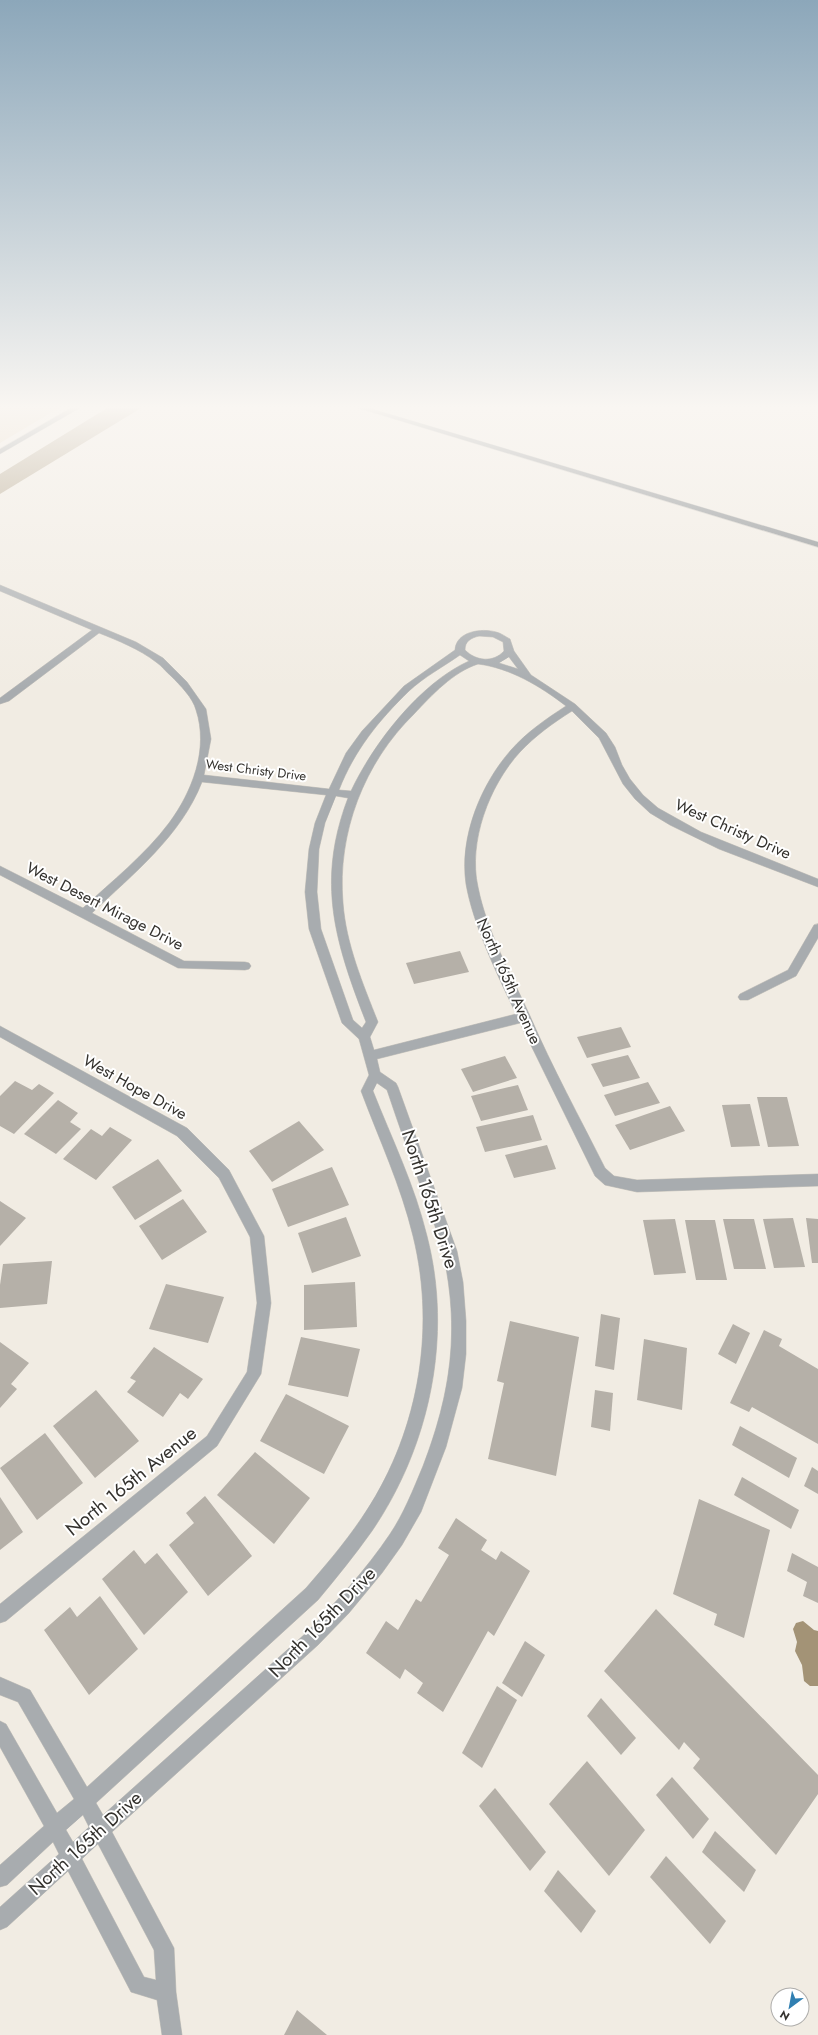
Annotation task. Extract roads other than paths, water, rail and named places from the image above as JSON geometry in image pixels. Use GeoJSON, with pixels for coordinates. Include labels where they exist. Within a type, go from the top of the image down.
{"type":"FeatureCollection","features":[{"type":"Feature","properties":{"kind":"main road"},"geometry":{"type":"LineString","coordinates":[[666,500],[818,546]]}},
{"type":"Feature","properties":{"kind":"street","name":"West Christy Drive"},"geometry":{"type":"LineString","coordinates":[[0,588],[133,644],[160,660],[184,684],[201,709],[206,740],[202,768],[198,778],[354,795]]}},
{"type":"Feature","properties":{"kind":"street"},"geometry":{"type":"LineString","coordinates":[[0,701],[6,699],[99,629]]}},
{"type":"Feature","properties":{"kind":"street"},"geometry":{"type":"LineString","coordinates":[[375,1075],[364,1038],[348,1023],[315,929],[311,892],[314,849],[320,823],[351,753],[365,733],[388,707],[408,688],[460,651],[461,641],[466,637],[479,633],[487,633],[502,637],[507,641],[509,651],[527,676]]}},
{"type":"Feature","properties":{"kind":"street"},"geometry":{"type":"LineString","coordinates":[[460,651],[464,655],[477,661],[489,662],[527,676]]}},
{"type":"Feature","properties":{"kind":"street"},"geometry":{"type":"LineString","coordinates":[[489,662],[501,659],[509,651]]}},
{"type":"Feature","properties":{"kind":"street"},"geometry":{"type":"LineString","coordinates":[[364,1038],[372,1022],[353,973],[342,937],[337,902],[337,872],[340,835],[354,795],[375,754],[409,712],[450,675],[461,667],[477,661]]}},
{"type":"Feature","properties":{"kind":"street","name":"West Christy Drive"},"geometry":{"type":"LineString","coordinates":[[527,676],[572,706],[592,722],[609,745],[617,765],[639,797],[654,810],[681,826],[714,842],[818,883]]}},
{"type":"Feature","properties":{"kind":"street","name":"North 165th Avenue"},"geometry":{"type":"LineString","coordinates":[[572,706],[545,723],[503,764],[489,790],[476,829],[470,865],[477,908],[506,980],[600,1172],[610,1181],[637,1186],[818,1180]]}},
{"type":"Feature","properties":{"kind":"street"},"geometry":{"type":"LineString","coordinates":[[84,914],[148,853],[172,827],[189,802],[198,778]]}},
{"type":"Feature","properties":{"kind":"street","name":"West Desert Mirage Drive"},"geometry":{"type":"LineString","coordinates":[[0,870],[182,965],[245,966]]}},
{"type":"Feature","properties":{"kind":"street"},"geometry":{"type":"LineString","coordinates":[[744,997],[792,973],[818,928]]}},
{"type":"Feature","properties":{"kind":"street"},"geometry":{"type":"LineString","coordinates":[[369,1056],[524,1017]]}},
{"type":"Feature","properties":{"kind":"street","name":"West Hope Drive"},"geometry":{"type":"LineString","coordinates":[[0,1031],[182,1132],[224,1174],[257,1236]]}},
{"type":"Feature","properties":{"kind":"street","name":"North 165th Drive"},"geometry":{"type":"LineString","coordinates":[[0,1878],[312,1594],[337,1566],[360,1536],[379,1504],[413,1432],[428,1376],[431,1341],[431,1304],[419,1231],[368,1091],[375,1075],[392,1086],[450,1251],[456,1282],[459,1328],[455,1388],[435,1456],[415,1506],[396,1539],[376,1567],[343,1607],[312,1639],[0,1920]]}},
{"type":"Feature","properties":{"kind":"street","name":"North 165th Avenue"},"geometry":{"type":"LineString","coordinates":[[0,1615],[212,1441],[254,1374],[264,1303],[257,1236]]}},
{"type":"Feature","properties":{"kind":"street"},"geometry":{"type":"LineString","coordinates":[[0,1686],[24,1696],[85,1800],[164,1948],[166,1992],[172,2035]]}},
{"type":"Feature","properties":{"kind":"street"},"geometry":{"type":"LineString","coordinates":[[0,1730],[55,1827],[138,1985],[166,1992]]}}]}
